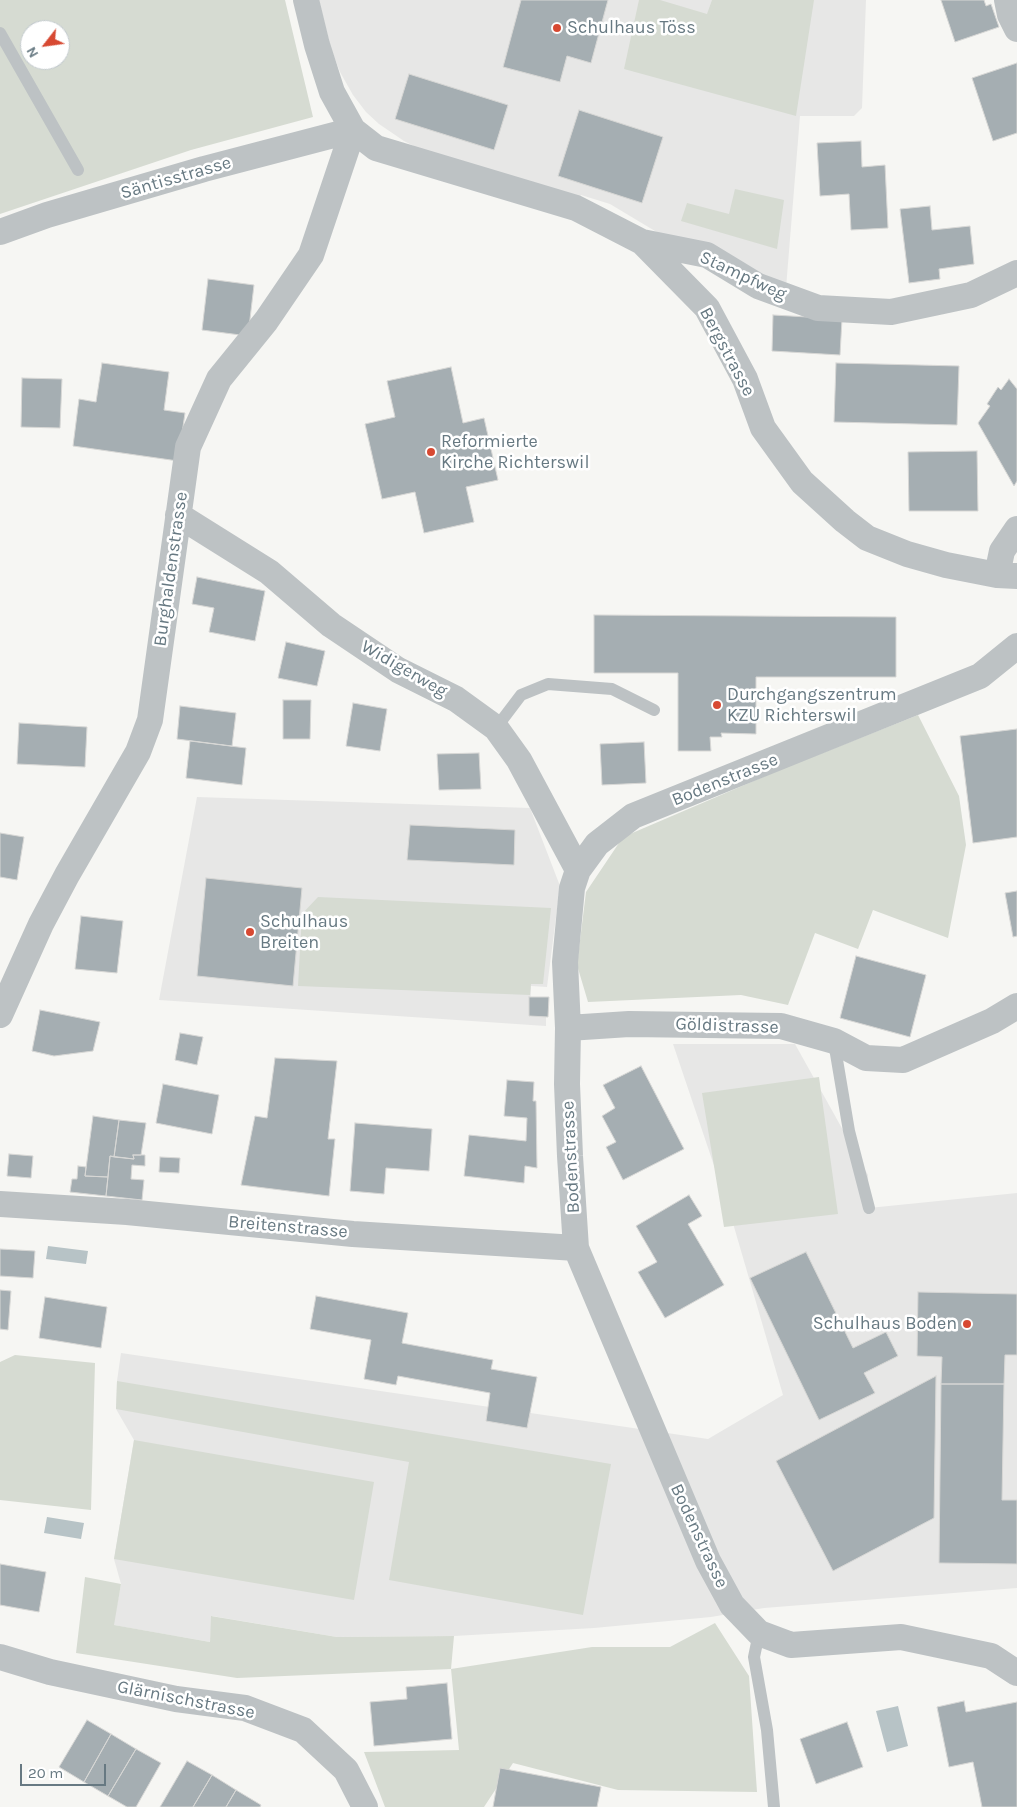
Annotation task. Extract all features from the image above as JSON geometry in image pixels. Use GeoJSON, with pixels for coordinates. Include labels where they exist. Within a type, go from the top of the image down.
{"type":"FeatureCollection","features":[{"type":"Feature","properties":{"kind":"street"},"geometry":{"type":"LineString","coordinates":[[306,0],[317,45],[332,92],[353,130]]}},
{"type":"Feature","properties":{"kind":"street"},"geometry":{"type":"LineString","coordinates":[[1008,0],[1010,15],[1017,29]]}},
{"type":"Feature","properties":{"kind":"street","name":"Säntisstrasse"},"geometry":{"type":"LineString","coordinates":[[0,232],[47,215],[195,172],[353,130]]}},
{"type":"Feature","properties":{"kind":"street","name":"Bergstrasse"},"geometry":{"type":"LineString","coordinates":[[353,130],[376,148],[576,208],[642,242],[707,308],[745,379],[763,428],[802,482],[867,538],[907,554],[946,565],[1007,576]]}},
{"type":"Feature","properties":{"kind":"street","name":"Burghaldenstrasse"},"geometry":{"type":"LineString","coordinates":[[0,1015],[41,924],[138,752],[150,720],[188,447],[219,379],[266,321],[312,255],[353,130]]}},
{"type":"Feature","properties":{"kind":"street","name":"Stampfweg"},"geometry":{"type":"LineString","coordinates":[[642,242],[707,255],[758,286],[818,308],[891,312],[971,295],[1017,274]]}},
{"type":"Feature","properties":{"kind":"street","name":"Widigerweg"},"geometry":{"type":"LineString","coordinates":[[178,515],[269,572],[331,625],[398,670],[456,700],[496,728],[519,760],[578,870]]}},
{"type":"Feature","properties":{"kind":"street"},"geometry":{"type":"LineString","coordinates":[[1007,576],[1002,551],[1017,528]]}},
{"type":"Feature","properties":{"kind":"street","name":"Bodenstrasse"},"geometry":{"type":"LineString","coordinates":[[1017,646],[980,676],[633,816],[597,844],[578,870],[572,888],[565,962],[568,1028],[569,1147],[576,1248],[708,1561],[732,1605],[759,1634],[791,1645],[901,1637],[991,1656],[1017,1673]]}},
{"type":"Feature","properties":{"kind":"street","name":"Göldistrasse"},"geometry":{"type":"LineString","coordinates":[[568,1028],[629,1024],[781,1026],[834,1041],[866,1058],[903,1060],[992,1021],[1017,1006]]}},
{"type":"Feature","properties":{"kind":"street","name":"Breitenstrasse"},"geometry":{"type":"LineString","coordinates":[[0,1204],[127,1212],[353,1234],[576,1248]]}},
{"type":"Feature","properties":{"kind":"street","name":"Glärnischstrasse"},"geometry":{"type":"LineString","coordinates":[[0,1657],[50,1672],[176,1699],[245,1708],[303,1730],[346,1770],[364,1807]]}},
{"type":"Feature","properties":{"kind":"lane"},"geometry":{"type":"LineString","coordinates":[[0,33],[78,170]]}},
{"type":"Feature","properties":{"kind":"lane"},"geometry":{"type":"LineString","coordinates":[[496,728],[521,696],[548,684],[612,689],[654,710]]}},
{"type":"Feature","properties":{"kind":"lane"},"geometry":{"type":"LineString","coordinates":[[834,1041],[849,1131],[869,1208]]}},
{"type":"Feature","properties":{"kind":"lane"},"geometry":{"type":"LineString","coordinates":[[759,1634],[754,1657],[767,1730],[774,1807]]}},
{"type":"Feature","properties":{"kind":"shaded area"},"geometry":{"type":"Polygon","coordinates":[[[0,0],[285,0],[313,117],[191,150],[0,214],[0,0]]]}},
{"type":"Feature","properties":{"kind":"shaded area"},"geometry":{"type":"Polygon","coordinates":[[[319,0],[866,0],[862,108],[854,116],[800,116],[786,288],[660,234],[610,204],[581,195],[579,200],[427,153],[404,141],[379,124],[366,112],[353,95],[340,72],[331,49],[319,0]]]}},
{"type":"Feature","properties":{"kind":"shaded area"},"geometry":{"type":"Polygon","coordinates":[[[639,0],[660,0],[707,14],[712,0],[814,0],[796,116],[624,69],[639,0]]]}},
{"type":"Feature","properties":{"kind":"shaded area"},"geometry":{"type":"Polygon","coordinates":[[[735,189],[784,200],[777,249],[681,221],[687,203],[729,214],[735,189]]]}},
{"type":"Feature","properties":{"kind":"shaded area"},"geometry":{"type":"Polygon","coordinates":[[[918,715],[959,796],[966,845],[948,938],[873,910],[858,949],[815,933],[788,1005],[741,995],[588,1002],[577,965],[586,892],[623,837],[777,771],[918,715]]]}},
{"type":"Feature","properties":{"kind":"shaded area"},"geometry":{"type":"Polygon","coordinates":[[[197,797],[530,808],[560,886],[547,987],[531,986],[530,1017],[546,1017],[546,1026],[159,1000],[197,797]]]}},
{"type":"Feature","properties":{"kind":"shaded area"},"geometry":{"type":"Polygon","coordinates":[[[318,897],[551,908],[543,984],[531,984],[530,995],[298,986],[302,914],[318,897]]]}},
{"type":"Feature","properties":{"kind":"shaded area"},"geometry":{"type":"Polygon","coordinates":[[[673,1044],[795,1044],[868,1175],[869,1208],[1017,1193],[1017,1588],[764,1608],[711,1617],[594,1628],[454,1636],[337,1637],[212,1616],[210,1642],[113,1625],[121,1584],[114,1559],[134,1440],[116,1409],[121,1353],[708,1439],[783,1395],[730,1213],[673,1044]]]}},
{"type":"Feature","properties":{"kind":"shaded area"},"geometry":{"type":"Polygon","coordinates":[[[819,1077],[838,1214],[724,1227],[702,1093],[819,1077]]]}},
{"type":"Feature","properties":{"kind":"shaded area"},"geometry":{"type":"Polygon","coordinates":[[[48,1246],[88,1251],[86,1264],[46,1259],[48,1246]]]}},
{"type":"Feature","properties":{"kind":"shaded area"},"geometry":{"type":"Polygon","coordinates":[[[15,1355],[95,1363],[91,1510],[0,1500],[0,1362],[15,1355]]]}},
{"type":"Feature","properties":{"kind":"shaded area"},"geometry":{"type":"Polygon","coordinates":[[[117,1381],[611,1464],[583,1615],[389,1580],[409,1462],[116,1409],[117,1381]]]}},
{"type":"Feature","properties":{"kind":"shaded area"},"geometry":{"type":"Polygon","coordinates":[[[134,1440],[374,1482],[354,1600],[114,1559],[134,1440]]]}},
{"type":"Feature","properties":{"kind":"shaded area"},"geometry":{"type":"Polygon","coordinates":[[[47,1517],[84,1523],[81,1539],[44,1533],[47,1517]]]}},
{"type":"Feature","properties":{"kind":"shaded area"},"geometry":{"type":"Polygon","coordinates":[[[85,1577],[121,1584],[114,1625],[210,1642],[211,1616],[337,1637],[454,1636],[451,1669],[237,1678],[76,1653],[85,1577]]]}},
{"type":"Feature","properties":{"kind":"shaded area"},"geometry":{"type":"Polygon","coordinates":[[[715,1623],[749,1676],[757,1792],[618,1790],[513,1763],[484,1807],[385,1807],[364,1752],[459,1750],[451,1669],[592,1647],[670,1647],[715,1623]]]}},
{"type":"Feature","properties":{"kind":"shaded area"},"geometry":{"type":"Polygon","coordinates":[[[898,1706],[908,1746],[887,1752],[876,1711],[898,1706]]]}},
{"type":"Feature","properties":{"kind":"building","name":"Schulhaus Töss"},"geometry":{"type":"Polygon","coordinates":[[[521,0],[608,0],[591,63],[567,56],[560,82],[503,67],[521,0]]]}},
{"type":"Feature","properties":{"kind":"building"},"geometry":{"type":"Polygon","coordinates":[[[941,0],[984,0],[986,6],[991,4],[999,27],[955,42],[941,0]]]}},
{"type":"Feature","properties":{"kind":"building"},"geometry":{"type":"Polygon","coordinates":[[[1017,63],[1017,133],[993,141],[972,78],[1017,63]]]}},
{"type":"Feature","properties":{"kind":"building"},"geometry":{"type":"Polygon","coordinates":[[[409,74],[508,105],[494,150],[395,119],[409,74]]]}},
{"type":"Feature","properties":{"kind":"building"},"geometry":{"type":"Polygon","coordinates":[[[579,110],[663,137],[642,203],[558,176],[579,110]]]}},
{"type":"Feature","properties":{"kind":"building"},"geometry":{"type":"Polygon","coordinates":[[[861,141],[862,167],[885,165],[888,228],[851,230],[849,194],[820,196],[817,143],[861,141]]]}},
{"type":"Feature","properties":{"kind":"building"},"geometry":{"type":"Polygon","coordinates":[[[930,206],[932,230],[970,226],[974,264],[939,269],[940,279],[909,283],[900,209],[930,206]]]}},
{"type":"Feature","properties":{"kind":"building"},"geometry":{"type":"Polygon","coordinates":[[[208,279],[254,285],[248,336],[202,330],[208,279]]]}},
{"type":"Feature","properties":{"kind":"building"},"geometry":{"type":"Polygon","coordinates":[[[773,315],[842,319],[840,355],[772,351],[773,315]]]}},
{"type":"Feature","properties":{"kind":"building"},"geometry":{"type":"Polygon","coordinates":[[[102,363],[169,372],[164,410],[185,413],[178,461],[73,446],[79,399],[96,402],[102,363]]]}},
{"type":"Feature","properties":{"kind":"building"},"geometry":{"type":"Polygon","coordinates":[[[836,363],[959,366],[957,425],[834,422],[836,363]]]}},
{"type":"Feature","properties":{"kind":"building","name":"Reformierte Kirche Richterswil"},"geometry":{"type":"Polygon","coordinates":[[[451,367],[463,423],[484,418],[498,480],[466,487],[474,522],[424,533],[415,492],[382,499],[365,424],[395,417],[387,381],[451,367]]]}},
{"type":"Feature","properties":{"kind":"building"},"geometry":{"type":"Polygon","coordinates":[[[22,378],[62,379],[60,428],[21,427],[22,378]]]}},
{"type":"Feature","properties":{"kind":"building"},"geometry":{"type":"Polygon","coordinates":[[[1009,379],[1017,389],[1017,481],[1014,486],[978,423],[990,406],[987,404],[998,387],[1001,390],[1009,379]]]}},
{"type":"Feature","properties":{"kind":"building"},"geometry":{"type":"Polygon","coordinates":[[[977,451],[978,511],[909,511],[908,452],[977,451]]]}},
{"type":"Feature","properties":{"kind":"building"},"geometry":{"type":"Polygon","coordinates":[[[197,577],[265,591],[255,641],[209,632],[214,608],[192,604],[197,577]]]}},
{"type":"Feature","properties":{"kind":"building","name":"Durchgangszentrum KZU Richterswil"},"geometry":{"type":"Polygon","coordinates":[[[594,615],[896,617],[896,677],[756,677],[756,734],[721,733],[722,737],[710,737],[711,751],[678,751],[678,673],[594,673],[594,615]]]}},
{"type":"Feature","properties":{"kind":"building"},"geometry":{"type":"Polygon","coordinates":[[[286,642],[325,651],[317,686],[278,678],[286,642]]]}},
{"type":"Feature","properties":{"kind":"building"},"geometry":{"type":"Polygon","coordinates":[[[283,700],[311,700],[310,739],[283,739],[283,700]]]}},
{"type":"Feature","properties":{"kind":"building"},"geometry":{"type":"Polygon","coordinates":[[[353,703],[387,709],[380,751],[346,746],[353,703]]]}},
{"type":"Feature","properties":{"kind":"building"},"geometry":{"type":"Polygon","coordinates":[[[180,706],[236,713],[232,746],[177,739],[180,706]]]}},
{"type":"Feature","properties":{"kind":"building"},"geometry":{"type":"Polygon","coordinates":[[[19,723],[87,727],[85,767],[17,764],[19,723]]]}},
{"type":"Feature","properties":{"kind":"building"},"geometry":{"type":"Polygon","coordinates":[[[1017,729],[1017,837],[973,843],[960,736],[1017,729]]]}},
{"type":"Feature","properties":{"kind":"building"},"geometry":{"type":"Polygon","coordinates":[[[190,741],[246,748],[242,785],[186,778],[190,741]]]}},
{"type":"Feature","properties":{"kind":"building"},"geometry":{"type":"Polygon","coordinates":[[[644,742],[646,783],[602,785],[600,744],[644,742]]]}},
{"type":"Feature","properties":{"kind":"building"},"geometry":{"type":"Polygon","coordinates":[[[479,753],[481,789],[439,790],[437,754],[479,753]]]}},
{"type":"Feature","properties":{"kind":"building"},"geometry":{"type":"Polygon","coordinates":[[[410,825],[515,830],[514,865],[407,860],[410,825]]]}},
{"type":"Feature","properties":{"kind":"building"},"geometry":{"type":"Polygon","coordinates":[[[0,833],[24,837],[17,880],[0,877],[0,833]]]}},
{"type":"Feature","properties":{"kind":"building","name":"Schulhaus Breiten"},"geometry":{"type":"Polygon","coordinates":[[[206,878],[302,888],[293,986],[197,976],[206,878]]]}},
{"type":"Feature","properties":{"kind":"building"},"geometry":{"type":"Polygon","coordinates":[[[1017,891],[1017,936],[1013,937],[1005,893],[1017,891]]]}},
{"type":"Feature","properties":{"kind":"building"},"geometry":{"type":"Polygon","coordinates":[[[81,916],[123,921],[117,973],[75,969],[81,916]]]}},
{"type":"Feature","properties":{"kind":"building"},"geometry":{"type":"Polygon","coordinates":[[[856,956],[926,975],[910,1037],[840,1018],[856,956]]]}},
{"type":"Feature","properties":{"kind":"building"},"geometry":{"type":"Polygon","coordinates":[[[529,997],[549,997],[548,1017],[529,1016],[529,997]]]}},
{"type":"Feature","properties":{"kind":"building"},"geometry":{"type":"Polygon","coordinates":[[[40,1010],[100,1022],[93,1051],[54,1056],[32,1051],[40,1010]]]}},
{"type":"Feature","properties":{"kind":"building"},"geometry":{"type":"Polygon","coordinates":[[[180,1033],[203,1037],[197,1065],[175,1060],[180,1033]]]}},
{"type":"Feature","properties":{"kind":"building"},"geometry":{"type":"Polygon","coordinates":[[[275,1058],[337,1061],[328,1139],[335,1139],[329,1196],[241,1185],[255,1116],[267,1118],[275,1058]]]}},
{"type":"Feature","properties":{"kind":"building"},"geometry":{"type":"Polygon","coordinates":[[[641,1066],[684,1149],[623,1180],[606,1147],[616,1142],[602,1116],[615,1108],[603,1085],[641,1066]]]}},
{"type":"Feature","properties":{"kind":"building"},"geometry":{"type":"Polygon","coordinates":[[[507,1080],[534,1082],[533,1101],[536,1101],[537,1168],[525,1166],[524,1183],[464,1176],[469,1135],[526,1141],[527,1118],[504,1116],[507,1080]]]}},
{"type":"Feature","properties":{"kind":"building"},"geometry":{"type":"Polygon","coordinates":[[[163,1084],[219,1095],[212,1134],[156,1123],[163,1084]]]}},
{"type":"Feature","properties":{"kind":"building"},"geometry":{"type":"Polygon","coordinates":[[[93,1116],[119,1120],[114,1157],[110,1156],[108,1177],[85,1176],[93,1116]]]}},
{"type":"Feature","properties":{"kind":"building"},"geometry":{"type":"Polygon","coordinates":[[[119,1120],[146,1123],[141,1155],[133,1155],[134,1159],[114,1157],[119,1120]]]}},
{"type":"Feature","properties":{"kind":"building"},"geometry":{"type":"Polygon","coordinates":[[[355,1123],[432,1129],[429,1171],[386,1168],[384,1194],[350,1191],[355,1123]]]}},
{"type":"Feature","properties":{"kind":"building"},"geometry":{"type":"Polygon","coordinates":[[[9,1154],[33,1156],[31,1178],[7,1176],[9,1154]]]}},
{"type":"Feature","properties":{"kind":"building"},"geometry":{"type":"Polygon","coordinates":[[[133,1155],[145,1155],[145,1166],[132,1165],[131,1179],[144,1180],[142,1200],[106,1196],[110,1156],[134,1159],[133,1155]]]}},
{"type":"Feature","properties":{"kind":"building"},"geometry":{"type":"Polygon","coordinates":[[[160,1157],[180,1158],[179,1173],[159,1172],[160,1157]]]}},
{"type":"Feature","properties":{"kind":"building"},"geometry":{"type":"Polygon","coordinates":[[[78,1166],[86,1167],[85,1176],[108,1177],[106,1196],[70,1192],[72,1179],[77,1179],[78,1166]]]}},
{"type":"Feature","properties":{"kind":"building"},"geometry":{"type":"Polygon","coordinates":[[[689,1195],[702,1216],[688,1224],[724,1285],[665,1318],[638,1272],[657,1262],[636,1226],[689,1195]]]}},
{"type":"Feature","properties":{"kind":"building"},"geometry":{"type":"Polygon","coordinates":[[[0,1249],[35,1251],[33,1278],[0,1276],[0,1249]]]}},
{"type":"Feature","properties":{"kind":"building"},"geometry":{"type":"Polygon","coordinates":[[[806,1252],[853,1348],[886,1332],[898,1356],[864,1373],[875,1393],[819,1420],[750,1278],[806,1252]]]}},
{"type":"Feature","properties":{"kind":"building"},"geometry":{"type":"Polygon","coordinates":[[[0,1290],[11,1291],[8,1330],[0,1329],[0,1290]]]}},
{"type":"Feature","properties":{"kind":"building","name":"Schulhaus Boden"},"geometry":{"type":"Polygon","coordinates":[[[918,1292],[1017,1294],[1017,1355],[1005,1355],[1004,1384],[941,1384],[942,1357],[917,1356],[918,1292]]]}},
{"type":"Feature","properties":{"kind":"building"},"geometry":{"type":"Polygon","coordinates":[[[316,1296],[408,1313],[402,1343],[493,1360],[491,1369],[537,1377],[527,1428],[486,1421],[490,1393],[398,1376],[396,1385],[364,1379],[371,1340],[310,1329],[316,1296]]]}},
{"type":"Feature","properties":{"kind":"building"},"geometry":{"type":"Polygon","coordinates":[[[45,1297],[107,1307],[101,1348],[39,1338],[45,1297]]]}},
{"type":"Feature","properties":{"kind":"building"},"geometry":{"type":"Polygon","coordinates":[[[936,1376],[934,1518],[833,1571],[776,1461],[936,1376]]]}},
{"type":"Feature","properties":{"kind":"building"},"geometry":{"type":"Polygon","coordinates":[[[941,1384],[1004,1384],[1002,1500],[1017,1500],[1017,1564],[939,1563],[941,1384]]]}},
{"type":"Feature","properties":{"kind":"building"},"geometry":{"type":"Polygon","coordinates":[[[0,1564],[46,1572],[39,1612],[0,1605],[0,1564]]]}},
{"type":"Feature","properties":{"kind":"building"},"geometry":{"type":"Polygon","coordinates":[[[447,1683],[452,1739],[374,1746],[370,1702],[407,1699],[406,1687],[447,1683]]]}},
{"type":"Feature","properties":{"kind":"building"},"geometry":{"type":"Polygon","coordinates":[[[964,1701],[966,1712],[1017,1702],[1017,1807],[982,1807],[973,1762],[949,1767],[937,1707],[964,1701]]]}},
{"type":"Feature","properties":{"kind":"building"},"geometry":{"type":"Polygon","coordinates":[[[87,1720],[111,1734],[84,1782],[59,1767],[87,1720]]]}},
{"type":"Feature","properties":{"kind":"building"},"geometry":{"type":"Polygon","coordinates":[[[847,1722],[863,1767],[816,1784],[800,1739],[847,1722]]]}},
{"type":"Feature","properties":{"kind":"building"},"geometry":{"type":"Polygon","coordinates":[[[111,1734],[136,1749],[108,1796],[84,1782],[111,1734]]]}},
{"type":"Feature","properties":{"kind":"building"},"geometry":{"type":"Polygon","coordinates":[[[136,1749],[161,1763],[136,1807],[127,1807],[108,1796],[136,1749]]]}},
{"type":"Feature","properties":{"kind":"building"},"geometry":{"type":"Polygon","coordinates":[[[187,1761],[212,1775],[193,1807],[160,1807],[187,1761]]]}},
{"type":"Feature","properties":{"kind":"building"},"geometry":{"type":"Polygon","coordinates":[[[500,1768],[601,1787],[597,1807],[493,1807],[500,1768]]]}},
{"type":"Feature","properties":{"kind":"building"},"geometry":{"type":"Polygon","coordinates":[[[212,1775],[236,1790],[226,1807],[193,1807],[212,1775]]]}},
{"type":"Feature","properties":{"kind":"building"},"geometry":{"type":"Polygon","coordinates":[[[236,1790],[261,1805],[260,1807],[226,1807],[236,1790]]]}},
{"type":"Feature","properties":{"kind":"place","name":"Schulhaus Töss"},"geometry":{"type":"Point","coordinates":[557,28]}},
{"type":"Feature","properties":{"kind":"place","name":"Reformierte Kirche Richterswil"},"geometry":{"type":"Point","coordinates":[431,452]}},
{"type":"Feature","properties":{"kind":"place","name":"Durchgangszentrum KZU Richterswil"},"geometry":{"type":"Point","coordinates":[717,705]}},
{"type":"Feature","properties":{"kind":"place","name":"Schulhaus Breiten"},"geometry":{"type":"Point","coordinates":[250,932]}},
{"type":"Feature","properties":{"kind":"place","name":"Schulhaus Boden"},"geometry":{"type":"Point","coordinates":[967,1324]}}]}
